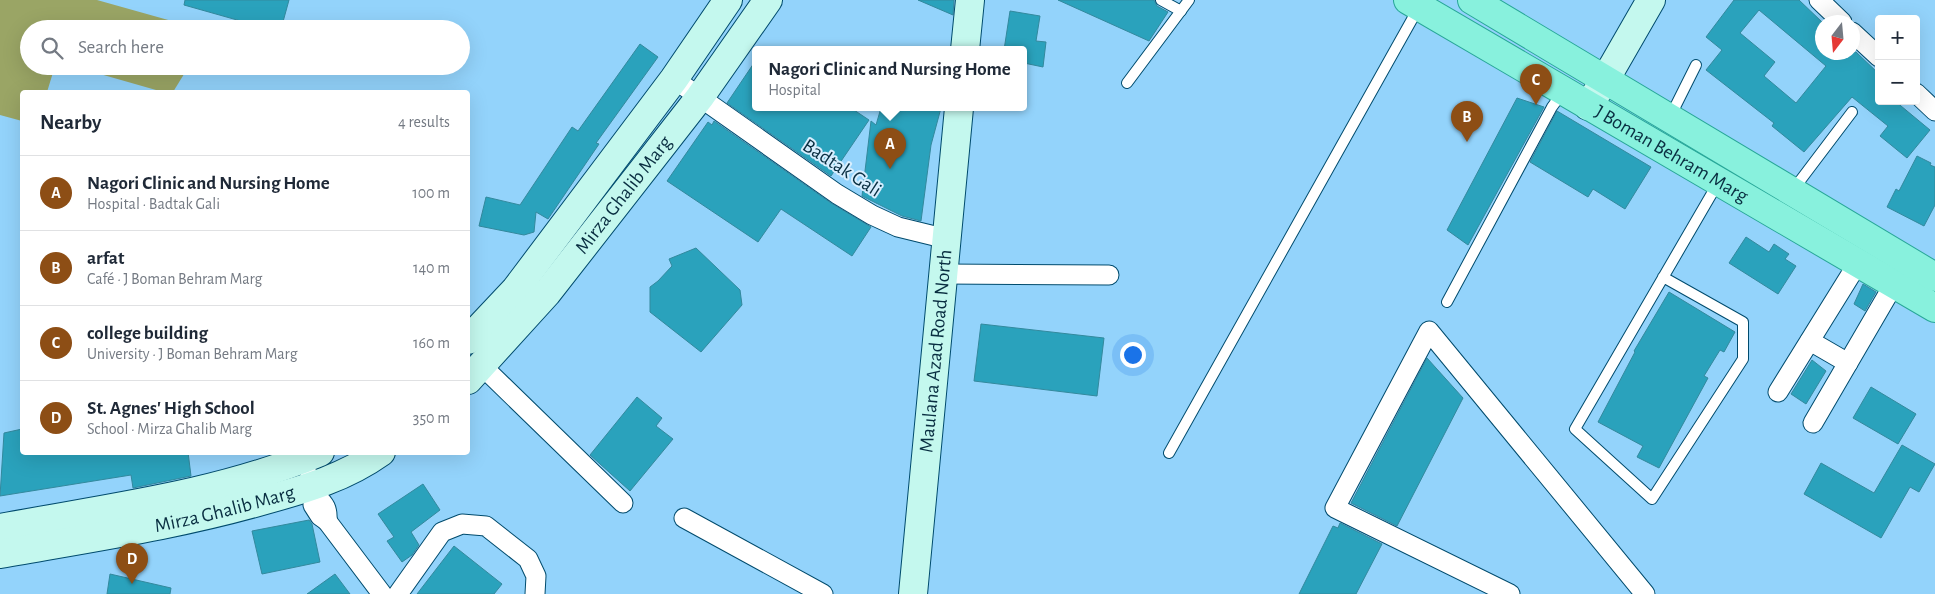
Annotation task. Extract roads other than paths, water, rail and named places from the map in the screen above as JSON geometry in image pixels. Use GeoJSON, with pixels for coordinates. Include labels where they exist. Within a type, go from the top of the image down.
{"type":"FeatureCollection","features":[{"type":"Feature","properties":{"kind":"main road","name":"Mirza Ghalib Marg"},"geometry":{"type":"LineString","coordinates":[[470,338],[516,288],[674,79],[728,0]]}},
{"type":"Feature","properties":{"kind":"main road","name":"Mirza Ghalib Marg"},"geometry":{"type":"LineString","coordinates":[[474,373],[547,293],[700,96],[768,0]]}},
{"type":"Feature","properties":{"kind":"main road"},"geometry":{"type":"LineString","coordinates":[[965,46],[970,0]]}},
{"type":"Feature","properties":{"kind":"main road"},"geometry":{"type":"LineString","coordinates":[[1588,106],[1606,80],[1651,0]]}},
{"type":"Feature","properties":{"kind":"main road","name":"J Boman Behram Marg"},"geometry":{"type":"LineString","coordinates":[[1414,3],[1934,306]]}},
{"type":"Feature","properties":{"kind":"main road","name":"J Boman Behram Marg"},"geometry":{"type":"LineString","coordinates":[[1487,4],[1606,80],[1935,277]]}},
{"type":"Feature","properties":{"kind":"main road","name":"Maulana Azad Road North"},"geometry":{"type":"LineString","coordinates":[[917,592],[959,111]]}},
{"type":"Feature","properties":{"kind":"main road","name":"Mirza Ghalib Marg"},"geometry":{"type":"LineString","coordinates":[[0,554],[212,515],[314,491],[363,465],[377,455]]}},
{"type":"Feature","properties":{"kind":"main road","name":"Mirza Ghalib Marg"},"geometry":{"type":"LineString","coordinates":[[0,528],[201,491],[311,456]]}},
{"type":"Feature","properties":{"kind":"street"},"geometry":{"type":"LineString","coordinates":[[1819,0],[1835,15]]}},
{"type":"Feature","properties":{"kind":"street"},"geometry":{"type":"LineString","coordinates":[[1860,39],[1875,53]]}},
{"type":"Feature","properties":{"kind":"street","name":"Badtak Gali"},"geometry":{"type":"LineString","coordinates":[[674,79],[837,194],[872,215],[898,227],[947,239]]}},
{"type":"Feature","properties":{"kind":"street"},"geometry":{"type":"LineString","coordinates":[[1920,97],[1935,111]]}},
{"type":"Feature","properties":{"kind":"street"},"geometry":{"type":"LineString","coordinates":[[1778,392],[1858,262]]}},
{"type":"Feature","properties":{"kind":"street"},"geometry":{"type":"LineString","coordinates":[[944,274],[1109,275]]}},
{"type":"Feature","properties":{"kind":"street"},"geometry":{"type":"LineString","coordinates":[[1813,423],[1894,284]]}},
{"type":"Feature","properties":{"kind":"street"},"geometry":{"type":"LineString","coordinates":[[1510,594],[1335,508],[1429,331],[1645,594]]}},
{"type":"Feature","properties":{"kind":"street"},"geometry":{"type":"LineString","coordinates":[[1810,341],[1848,363]]}},
{"type":"Feature","properties":{"kind":"street"},"geometry":{"type":"LineString","coordinates":[[474,373],[623,503]]}},
{"type":"Feature","properties":{"kind":"street"},"geometry":{"type":"LineString","coordinates":[[311,456],[314,491],[324,503],[328,512],[327,521],[382,594]]}},
{"type":"Feature","properties":{"kind":"street"},"geometry":{"type":"LineString","coordinates":[[684,518],[822,594]]}},
{"type":"Feature","properties":{"kind":"street"},"geometry":{"type":"LineString","coordinates":[[398,594],[442,532],[462,524],[486,526],[528,559],[536,576],[535,594]]}},
{"type":"Feature","properties":{"kind":"lane"},"geometry":{"type":"LineString","coordinates":[[1161,0],[1181,11]]}},
{"type":"Feature","properties":{"kind":"lane"},"geometry":{"type":"LineString","coordinates":[[1127,83],[1188,0]]}},
{"type":"Feature","properties":{"kind":"lane"},"geometry":{"type":"LineString","coordinates":[[1169,453],[1414,3]]}},
{"type":"Feature","properties":{"kind":"lane"},"geometry":{"type":"LineString","coordinates":[[1670,118],[1696,65]]}},
{"type":"Feature","properties":{"kind":"lane"},"geometry":{"type":"LineString","coordinates":[[1447,302],[1552,107],[1563,91]]}},
{"type":"Feature","properties":{"kind":"lane"},"geometry":{"type":"LineString","coordinates":[[1792,191],[1852,112]]}},
{"type":"Feature","properties":{"kind":"lane"},"geometry":{"type":"LineString","coordinates":[[1663,278],[1743,322],[1742,359],[1652,499],[1575,429],[1663,278],[1719,182]]}},
{"type":"Feature","properties":{"kind":"place","name":"college building"},"geometry":{"type":"Point","coordinates":[1536,105]}},
{"type":"Feature","properties":{"kind":"place","name":"arfat"},"geometry":{"type":"Point","coordinates":[1467,142]}},
{"type":"Feature","properties":{"kind":"place","name":"Nagori Clinic and Nursing Home"},"geometry":{"type":"Point","coordinates":[890,169]}},
{"type":"Feature","properties":{"kind":"place","name":"St. Agnes' High School"},"geometry":{"type":"Point","coordinates":[132,584]}}]}
